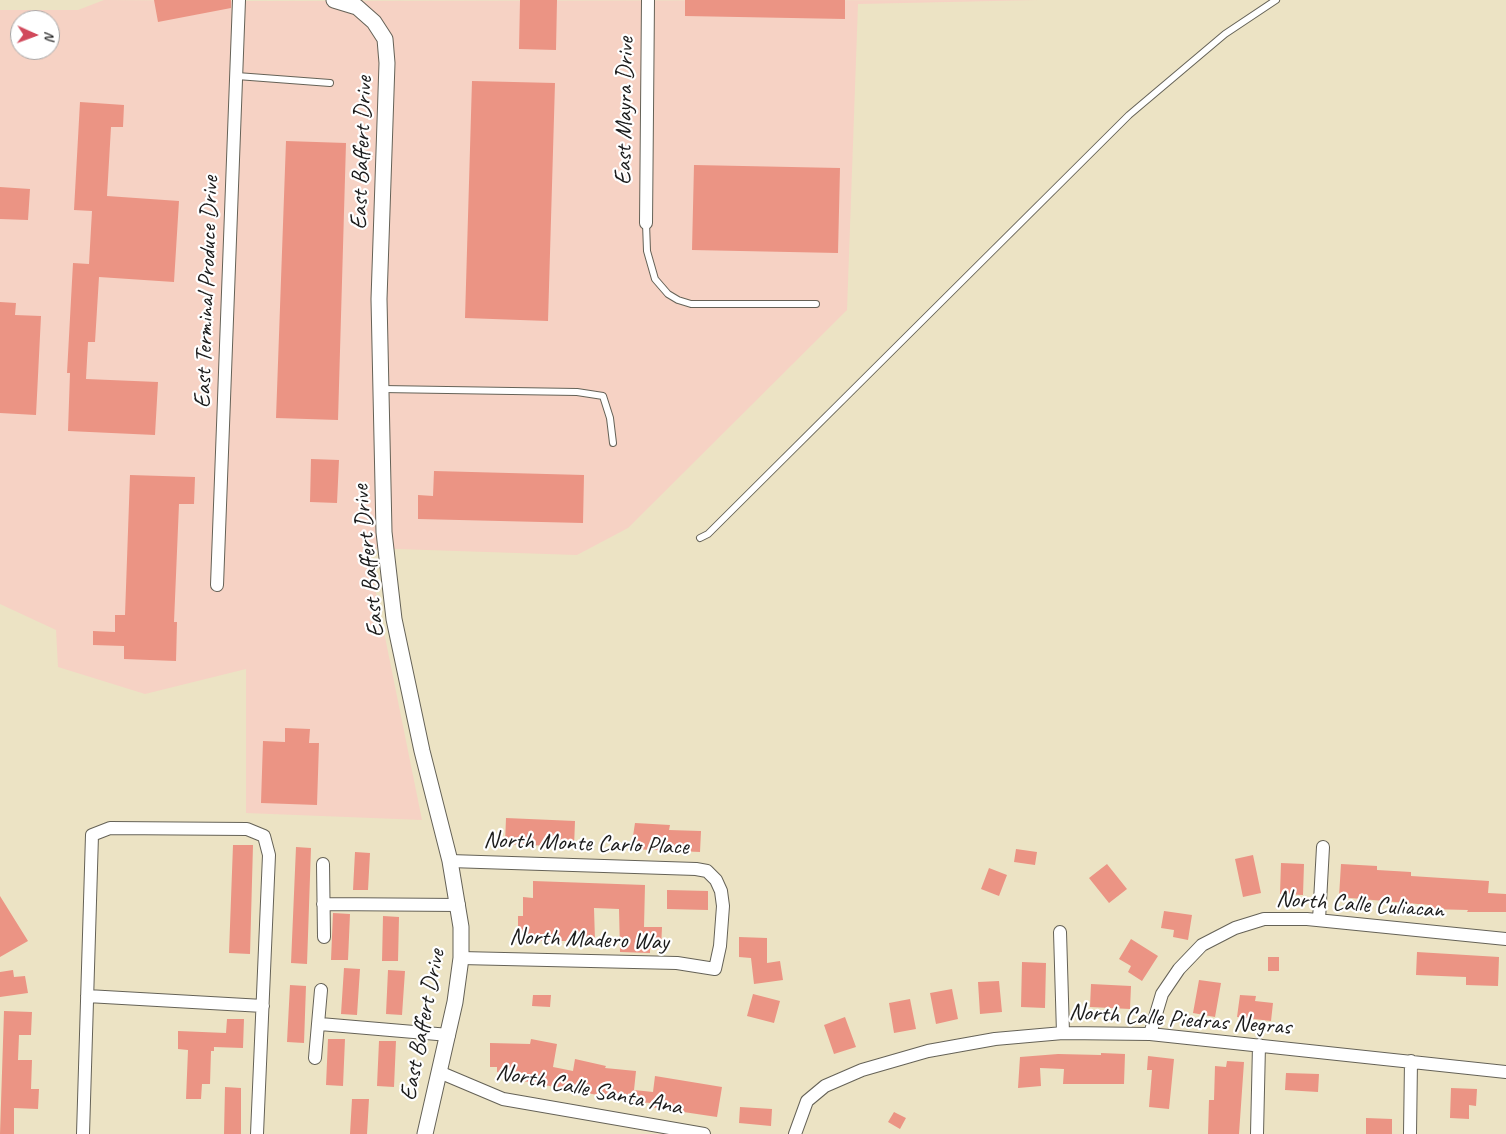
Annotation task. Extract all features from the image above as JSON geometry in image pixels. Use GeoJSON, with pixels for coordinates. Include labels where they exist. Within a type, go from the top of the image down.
{"type":"FeatureCollection","features":[{"type":"Feature","properties":{"kind":"street","name":"East Terminal Produce Drive"},"geometry":{"type":"LineString","coordinates":[[217,585],[240,0]]}},
{"type":"Feature","properties":{"kind":"street","name":"East Baffert Drive"},"geometry":{"type":"LineString","coordinates":[[334,0],[358,4],[374,22],[385,39],[387,63],[379,299],[384,532],[394,619],[422,751],[450,861],[459,905],[461,958],[449,1035],[438,1072],[425,1134]]}},
{"type":"Feature","properties":{"kind":"street","name":"East Mayra Drive"},"geometry":{"type":"LineString","coordinates":[[646,223],[648,0]]}},
{"type":"Feature","properties":{"kind":"street"},"geometry":{"type":"LineString","coordinates":[[82,1134],[92,836],[110,828],[247,829],[264,836],[269,855],[257,1134]]}},
{"type":"Feature","properties":{"kind":"street"},"geometry":{"type":"LineString","coordinates":[[1319,920],[1323,847]]}},
{"type":"Feature","properties":{"kind":"street","name":"North Monte Carlo Place"},"geometry":{"type":"LineString","coordinates":[[450,861],[685,867],[706,871],[716,880],[721,891],[723,906],[720,946],[715,970]]}},
{"type":"Feature","properties":{"kind":"street"},"geometry":{"type":"LineString","coordinates":[[323,864],[324,937]]}},
{"type":"Feature","properties":{"kind":"street"},"geometry":{"type":"LineString","coordinates":[[323,904],[459,905]]}},
{"type":"Feature","properties":{"kind":"street","name":"North Calle Culiacan"},"geometry":{"type":"LineString","coordinates":[[1150,1034],[1162,994],[1179,969],[1202,945],[1235,928],[1264,919],[1319,920],[1506,939]]}},
{"type":"Feature","properties":{"kind":"street"},"geometry":{"type":"LineString","coordinates":[[1060,932],[1063,1033]]}},
{"type":"Feature","properties":{"kind":"street","name":"North Madero Way"},"geometry":{"type":"LineString","coordinates":[[461,958],[677,963],[715,970]]}},
{"type":"Feature","properties":{"kind":"street"},"geometry":{"type":"LineString","coordinates":[[316,1058],[321,990]]}},
{"type":"Feature","properties":{"kind":"street"},"geometry":{"type":"LineString","coordinates":[[87,996],[263,1006]]}},
{"type":"Feature","properties":{"kind":"street"},"geometry":{"type":"LineString","coordinates":[[320,1024],[449,1035]]}},
{"type":"Feature","properties":{"kind":"street","name":"North Calle Piedras Negras"},"geometry":{"type":"LineString","coordinates":[[795,1134],[807,1101],[825,1086],[862,1070],[928,1052],[995,1039],[1063,1033],[1150,1034],[1506,1072]]}},
{"type":"Feature","properties":{"kind":"street"},"geometry":{"type":"LineString","coordinates":[[1257,1134],[1259,1045]]}},
{"type":"Feature","properties":{"kind":"street"},"geometry":{"type":"LineString","coordinates":[[1410,1134],[1412,1061]]}},
{"type":"Feature","properties":{"kind":"street","name":"North Calle Santa Ana"},"geometry":{"type":"LineString","coordinates":[[438,1072],[503,1099],[704,1134]]}},
{"type":"Feature","properties":{"kind":"lane"},"geometry":{"type":"LineString","coordinates":[[700,538],[722,520],[1130,115],[1225,34],[1276,0]]}},
{"type":"Feature","properties":{"kind":"lane"},"geometry":{"type":"LineString","coordinates":[[237,76],[330,83]]}},
{"type":"Feature","properties":{"kind":"lane"},"geometry":{"type":"LineString","coordinates":[[646,223],[647,251],[655,279],[668,294],[678,300],[691,304],[816,304]]}},
{"type":"Feature","properties":{"kind":"lane"},"geometry":{"type":"LineString","coordinates":[[381,388],[577,392],[603,396],[610,418],[613,443]]}},
{"type":"Feature","properties":{"kind":"shaded area"},"geometry":{"type":"Polygon","coordinates":[[[104,0],[1038,0],[858,4],[847,310],[628,528],[577,555],[367,548],[422,820],[246,813],[246,669],[145,694],[58,667],[56,630],[0,604],[0,10],[10,10],[10,60],[60,60],[60,10],[78,10],[104,0]]]}},
{"type":"Feature","properties":{"kind":"building"},"geometry":{"type":"Polygon","coordinates":[[[154,0],[231,0],[231,8],[158,22],[154,0]]]}},
{"type":"Feature","properties":{"kind":"building"},"geometry":{"type":"Polygon","coordinates":[[[520,0],[557,0],[556,50],[519,49],[520,0]]]}},
{"type":"Feature","properties":{"kind":"building"},"geometry":{"type":"Polygon","coordinates":[[[685,0],[845,0],[845,19],[685,16],[685,0]]]}},
{"type":"Feature","properties":{"kind":"building"},"geometry":{"type":"Polygon","coordinates":[[[472,81],[555,83],[548,321],[465,318],[472,81]]]}},
{"type":"Feature","properties":{"kind":"building"},"geometry":{"type":"Polygon","coordinates":[[[80,102],[124,105],[123,127],[111,127],[107,196],[179,201],[174,282],[99,277],[95,342],[88,342],[86,379],[158,382],[155,435],[68,431],[70,373],[67,373],[73,263],[89,264],[92,211],[74,210],[80,102]]]}},
{"type":"Feature","properties":{"kind":"building"},"geometry":{"type":"Polygon","coordinates":[[[286,141],[346,143],[338,420],[276,418],[286,141]]]}},
{"type":"Feature","properties":{"kind":"building"},"geometry":{"type":"Polygon","coordinates":[[[694,165],[840,168],[838,253],[692,250],[694,165]]]}},
{"type":"Feature","properties":{"kind":"building"},"geometry":{"type":"Polygon","coordinates":[[[0,187],[30,189],[28,220],[0,219],[0,187]]]}},
{"type":"Feature","properties":{"kind":"building"},"geometry":{"type":"Polygon","coordinates":[[[0,302],[16,303],[15,315],[41,316],[36,415],[0,413],[0,302]]]}},
{"type":"Feature","properties":{"kind":"building"},"geometry":{"type":"Polygon","coordinates":[[[311,459],[339,460],[337,503],[310,502],[311,459]]]}},
{"type":"Feature","properties":{"kind":"building"},"geometry":{"type":"Polygon","coordinates":[[[434,471],[584,475],[583,523],[418,519],[418,495],[433,496],[434,471]]]}},
{"type":"Feature","properties":{"kind":"building"},"geometry":{"type":"Polygon","coordinates":[[[130,475],[195,477],[194,504],[179,504],[174,622],[177,622],[176,661],[124,659],[124,646],[93,645],[93,631],[115,632],[115,615],[125,615],[130,475]]]}},
{"type":"Feature","properties":{"kind":"building"},"geometry":{"type":"Polygon","coordinates":[[[285,728],[310,729],[309,743],[319,743],[317,805],[261,803],[263,741],[285,742],[285,728]]]}},
{"type":"Feature","properties":{"kind":"building"},"geometry":{"type":"Polygon","coordinates":[[[506,818],[575,821],[574,847],[505,844],[506,818]]]}},
{"type":"Feature","properties":{"kind":"building"},"geometry":{"type":"Polygon","coordinates":[[[635,823],[670,825],[669,830],[701,831],[700,852],[631,849],[635,823]]]}},
{"type":"Feature","properties":{"kind":"building"},"geometry":{"type":"Polygon","coordinates":[[[233,845],[253,845],[250,954],[229,953],[233,845]]]}},
{"type":"Feature","properties":{"kind":"building"},"geometry":{"type":"Polygon","coordinates":[[[296,847],[311,848],[307,964],[291,963],[296,847]]]}},
{"type":"Feature","properties":{"kind":"building"},"geometry":{"type":"Polygon","coordinates":[[[1016,849],[1037,852],[1035,865],[1014,862],[1016,849]]]}},
{"type":"Feature","properties":{"kind":"building"},"geometry":{"type":"Polygon","coordinates":[[[355,852],[370,853],[368,890],[353,890],[355,852]]]}},
{"type":"Feature","properties":{"kind":"building"},"geometry":{"type":"Polygon","coordinates":[[[1253,855],[1261,893],[1243,897],[1235,859],[1253,855]]]}},
{"type":"Feature","properties":{"kind":"building"},"geometry":{"type":"Polygon","coordinates":[[[1281,863],[1304,864],[1303,895],[1280,894],[1281,863]]]}},
{"type":"Feature","properties":{"kind":"building"},"geometry":{"type":"Polygon","coordinates":[[[1107,864],[1127,889],[1109,903],[1089,878],[1107,864]]]}},
{"type":"Feature","properties":{"kind":"building"},"geometry":{"type":"Polygon","coordinates":[[[1341,864],[1377,866],[1377,870],[1411,872],[1411,876],[1489,881],[1488,893],[1506,894],[1506,912],[1467,912],[1468,910],[1429,909],[1429,905],[1339,897],[1341,864]]]}},
{"type":"Feature","properties":{"kind":"building"},"geometry":{"type":"Polygon","coordinates":[[[989,868],[1007,875],[999,896],[981,889],[989,868]]]}},
{"type":"Feature","properties":{"kind":"building"},"geometry":{"type":"Polygon","coordinates":[[[533,881],[645,885],[644,927],[662,927],[661,949],[650,949],[650,953],[620,952],[619,909],[594,908],[595,941],[518,941],[518,916],[523,916],[523,897],[533,898],[533,881]]]}},
{"type":"Feature","properties":{"kind":"building"},"geometry":{"type":"Polygon","coordinates":[[[667,890],[708,891],[708,910],[667,909],[667,890]]]}},
{"type":"Feature","properties":{"kind":"building"},"geometry":{"type":"Polygon","coordinates":[[[0,896],[28,941],[0,957],[0,896]]]}},
{"type":"Feature","properties":{"kind":"building"},"geometry":{"type":"Polygon","coordinates":[[[1164,911],[1192,915],[1188,940],[1173,937],[1174,930],[1161,928],[1164,911]]]}},
{"type":"Feature","properties":{"kind":"building"},"geometry":{"type":"Polygon","coordinates":[[[333,913],[350,914],[348,960],[331,960],[333,913]]]}},
{"type":"Feature","properties":{"kind":"building"},"geometry":{"type":"Polygon","coordinates":[[[383,916],[399,917],[398,961],[382,961],[383,916]]]}},
{"type":"Feature","properties":{"kind":"building"},"geometry":{"type":"Polygon","coordinates":[[[739,937],[767,938],[767,963],[780,961],[783,980],[754,984],[751,958],[739,957],[739,937]]]}},
{"type":"Feature","properties":{"kind":"building"},"geometry":{"type":"Polygon","coordinates":[[[1131,939],[1158,956],[1142,981],[1128,972],[1131,966],[1119,959],[1131,939]]]}},
{"type":"Feature","properties":{"kind":"building"},"geometry":{"type":"Polygon","coordinates":[[[1417,952],[1499,957],[1498,986],[1466,985],[1466,977],[1416,975],[1417,952]]]}},
{"type":"Feature","properties":{"kind":"building"},"geometry":{"type":"Polygon","coordinates":[[[1268,957],[1279,957],[1279,971],[1268,971],[1268,957]]]}},
{"type":"Feature","properties":{"kind":"building"},"geometry":{"type":"Polygon","coordinates":[[[1022,962],[1046,963],[1045,1008],[1021,1007],[1022,962]]]}},
{"type":"Feature","properties":{"kind":"building"},"geometry":{"type":"Polygon","coordinates":[[[344,968],[360,969],[357,1015],[341,1014],[344,968]]]}},
{"type":"Feature","properties":{"kind":"building"},"geometry":{"type":"Polygon","coordinates":[[[13,970],[14,977],[25,976],[28,993],[0,997],[0,972],[13,970]]]}},
{"type":"Feature","properties":{"kind":"building"},"geometry":{"type":"Polygon","coordinates":[[[388,970],[405,971],[402,1015],[386,1014],[388,970]]]}},
{"type":"Feature","properties":{"kind":"building"},"geometry":{"type":"Polygon","coordinates":[[[1199,980],[1221,983],[1215,1017],[1193,1013],[1199,980]]]}},
{"type":"Feature","properties":{"kind":"building"},"geometry":{"type":"Polygon","coordinates":[[[999,981],[1002,1012],[980,1014],[978,982],[999,981]]]}},
{"type":"Feature","properties":{"kind":"building"},"geometry":{"type":"Polygon","coordinates":[[[1091,984],[1131,986],[1130,1009],[1090,1007],[1091,984]]]}},
{"type":"Feature","properties":{"kind":"building"},"geometry":{"type":"Polygon","coordinates":[[[290,985],[306,986],[304,1043],[287,1042],[290,985]]]}},
{"type":"Feature","properties":{"kind":"building"},"geometry":{"type":"Polygon","coordinates":[[[952,989],[958,1019],[936,1024],[930,993],[952,989]]]}},
{"type":"Feature","properties":{"kind":"building"},"geometry":{"type":"Polygon","coordinates":[[[753,994],[780,1001],[774,1023],[747,1016],[753,994]]]}},
{"type":"Feature","properties":{"kind":"building"},"geometry":{"type":"Polygon","coordinates":[[[533,995],[551,995],[550,1007],[532,1006],[533,995]]]}},
{"type":"Feature","properties":{"kind":"building"},"geometry":{"type":"Polygon","coordinates":[[[1240,995],[1256,996],[1255,1001],[1273,1003],[1271,1021],[1237,1017],[1240,995]]]}},
{"type":"Feature","properties":{"kind":"building"},"geometry":{"type":"Polygon","coordinates":[[[910,999],[916,1029],[894,1033],[889,1003],[910,999]]]}},
{"type":"Feature","properties":{"kind":"building"},"geometry":{"type":"Polygon","coordinates":[[[4,1011],[32,1012],[31,1035],[19,1035],[18,1060],[32,1060],[31,1089],[39,1089],[38,1109],[14,1108],[14,1134],[0,1134],[4,1011]]]}},
{"type":"Feature","properties":{"kind":"building"},"geometry":{"type":"Polygon","coordinates":[[[845,1017],[856,1047],[834,1054],[824,1025],[845,1017]]]}},
{"type":"Feature","properties":{"kind":"building"},"geometry":{"type":"Polygon","coordinates":[[[227,1019],[244,1019],[243,1048],[214,1047],[214,1051],[211,1051],[210,1084],[202,1084],[201,1099],[186,1099],[188,1050],[178,1049],[178,1031],[226,1033],[227,1019]]]}},
{"type":"Feature","properties":{"kind":"building"},"geometry":{"type":"Polygon","coordinates":[[[328,1039],[345,1039],[343,1086],[326,1085],[328,1039]]]}},
{"type":"Feature","properties":{"kind":"building"},"geometry":{"type":"Polygon","coordinates":[[[531,1039],[557,1044],[553,1067],[573,1071],[575,1059],[606,1066],[605,1068],[636,1071],[634,1090],[653,1092],[655,1076],[722,1087],[717,1117],[650,1107],[651,1103],[608,1100],[608,1097],[523,1081],[525,1073],[497,1072],[497,1067],[490,1067],[490,1043],[530,1044],[531,1039]]]}},
{"type":"Feature","properties":{"kind":"building"},"geometry":{"type":"Polygon","coordinates":[[[379,1041],[396,1041],[394,1087],[377,1086],[379,1041]]]}},
{"type":"Feature","properties":{"kind":"building"},"geometry":{"type":"Polygon","coordinates":[[[1101,1053],[1125,1054],[1124,1084],[1063,1084],[1064,1069],[1040,1068],[1041,1086],[1018,1088],[1020,1057],[1058,1054],[1101,1055],[1101,1053]]]}},
{"type":"Feature","properties":{"kind":"building"},"geometry":{"type":"Polygon","coordinates":[[[1148,1056],[1174,1059],[1169,1109],[1149,1107],[1152,1070],[1147,1070],[1148,1056]]]}},
{"type":"Feature","properties":{"kind":"building"},"geometry":{"type":"Polygon","coordinates":[[[1227,1061],[1244,1062],[1239,1134],[1208,1134],[1209,1100],[1214,1100],[1215,1066],[1226,1067],[1227,1061]]]}},
{"type":"Feature","properties":{"kind":"building"},"geometry":{"type":"Polygon","coordinates":[[[1286,1073],[1319,1074],[1318,1092],[1285,1090],[1286,1073]]]}},
{"type":"Feature","properties":{"kind":"building"},"geometry":{"type":"Polygon","coordinates":[[[225,1087],[241,1088],[241,1134],[224,1134],[225,1087]]]}},
{"type":"Feature","properties":{"kind":"building"},"geometry":{"type":"Polygon","coordinates":[[[1451,1088],[1477,1089],[1476,1106],[1469,1105],[1469,1119],[1450,1118],[1451,1088]]]}},
{"type":"Feature","properties":{"kind":"building"},"geometry":{"type":"Polygon","coordinates":[[[352,1099],[369,1099],[367,1134],[350,1134],[352,1099]]]}},
{"type":"Feature","properties":{"kind":"building"},"geometry":{"type":"Polygon","coordinates":[[[740,1107],[772,1109],[771,1126],[739,1123],[740,1107]]]}},
{"type":"Feature","properties":{"kind":"building"},"geometry":{"type":"Polygon","coordinates":[[[894,1112],[906,1118],[900,1129],[888,1122],[894,1112]]]}},
{"type":"Feature","properties":{"kind":"building"},"geometry":{"type":"Polygon","coordinates":[[[1366,1118],[1392,1119],[1392,1134],[1366,1134],[1366,1118]]]}}]}
